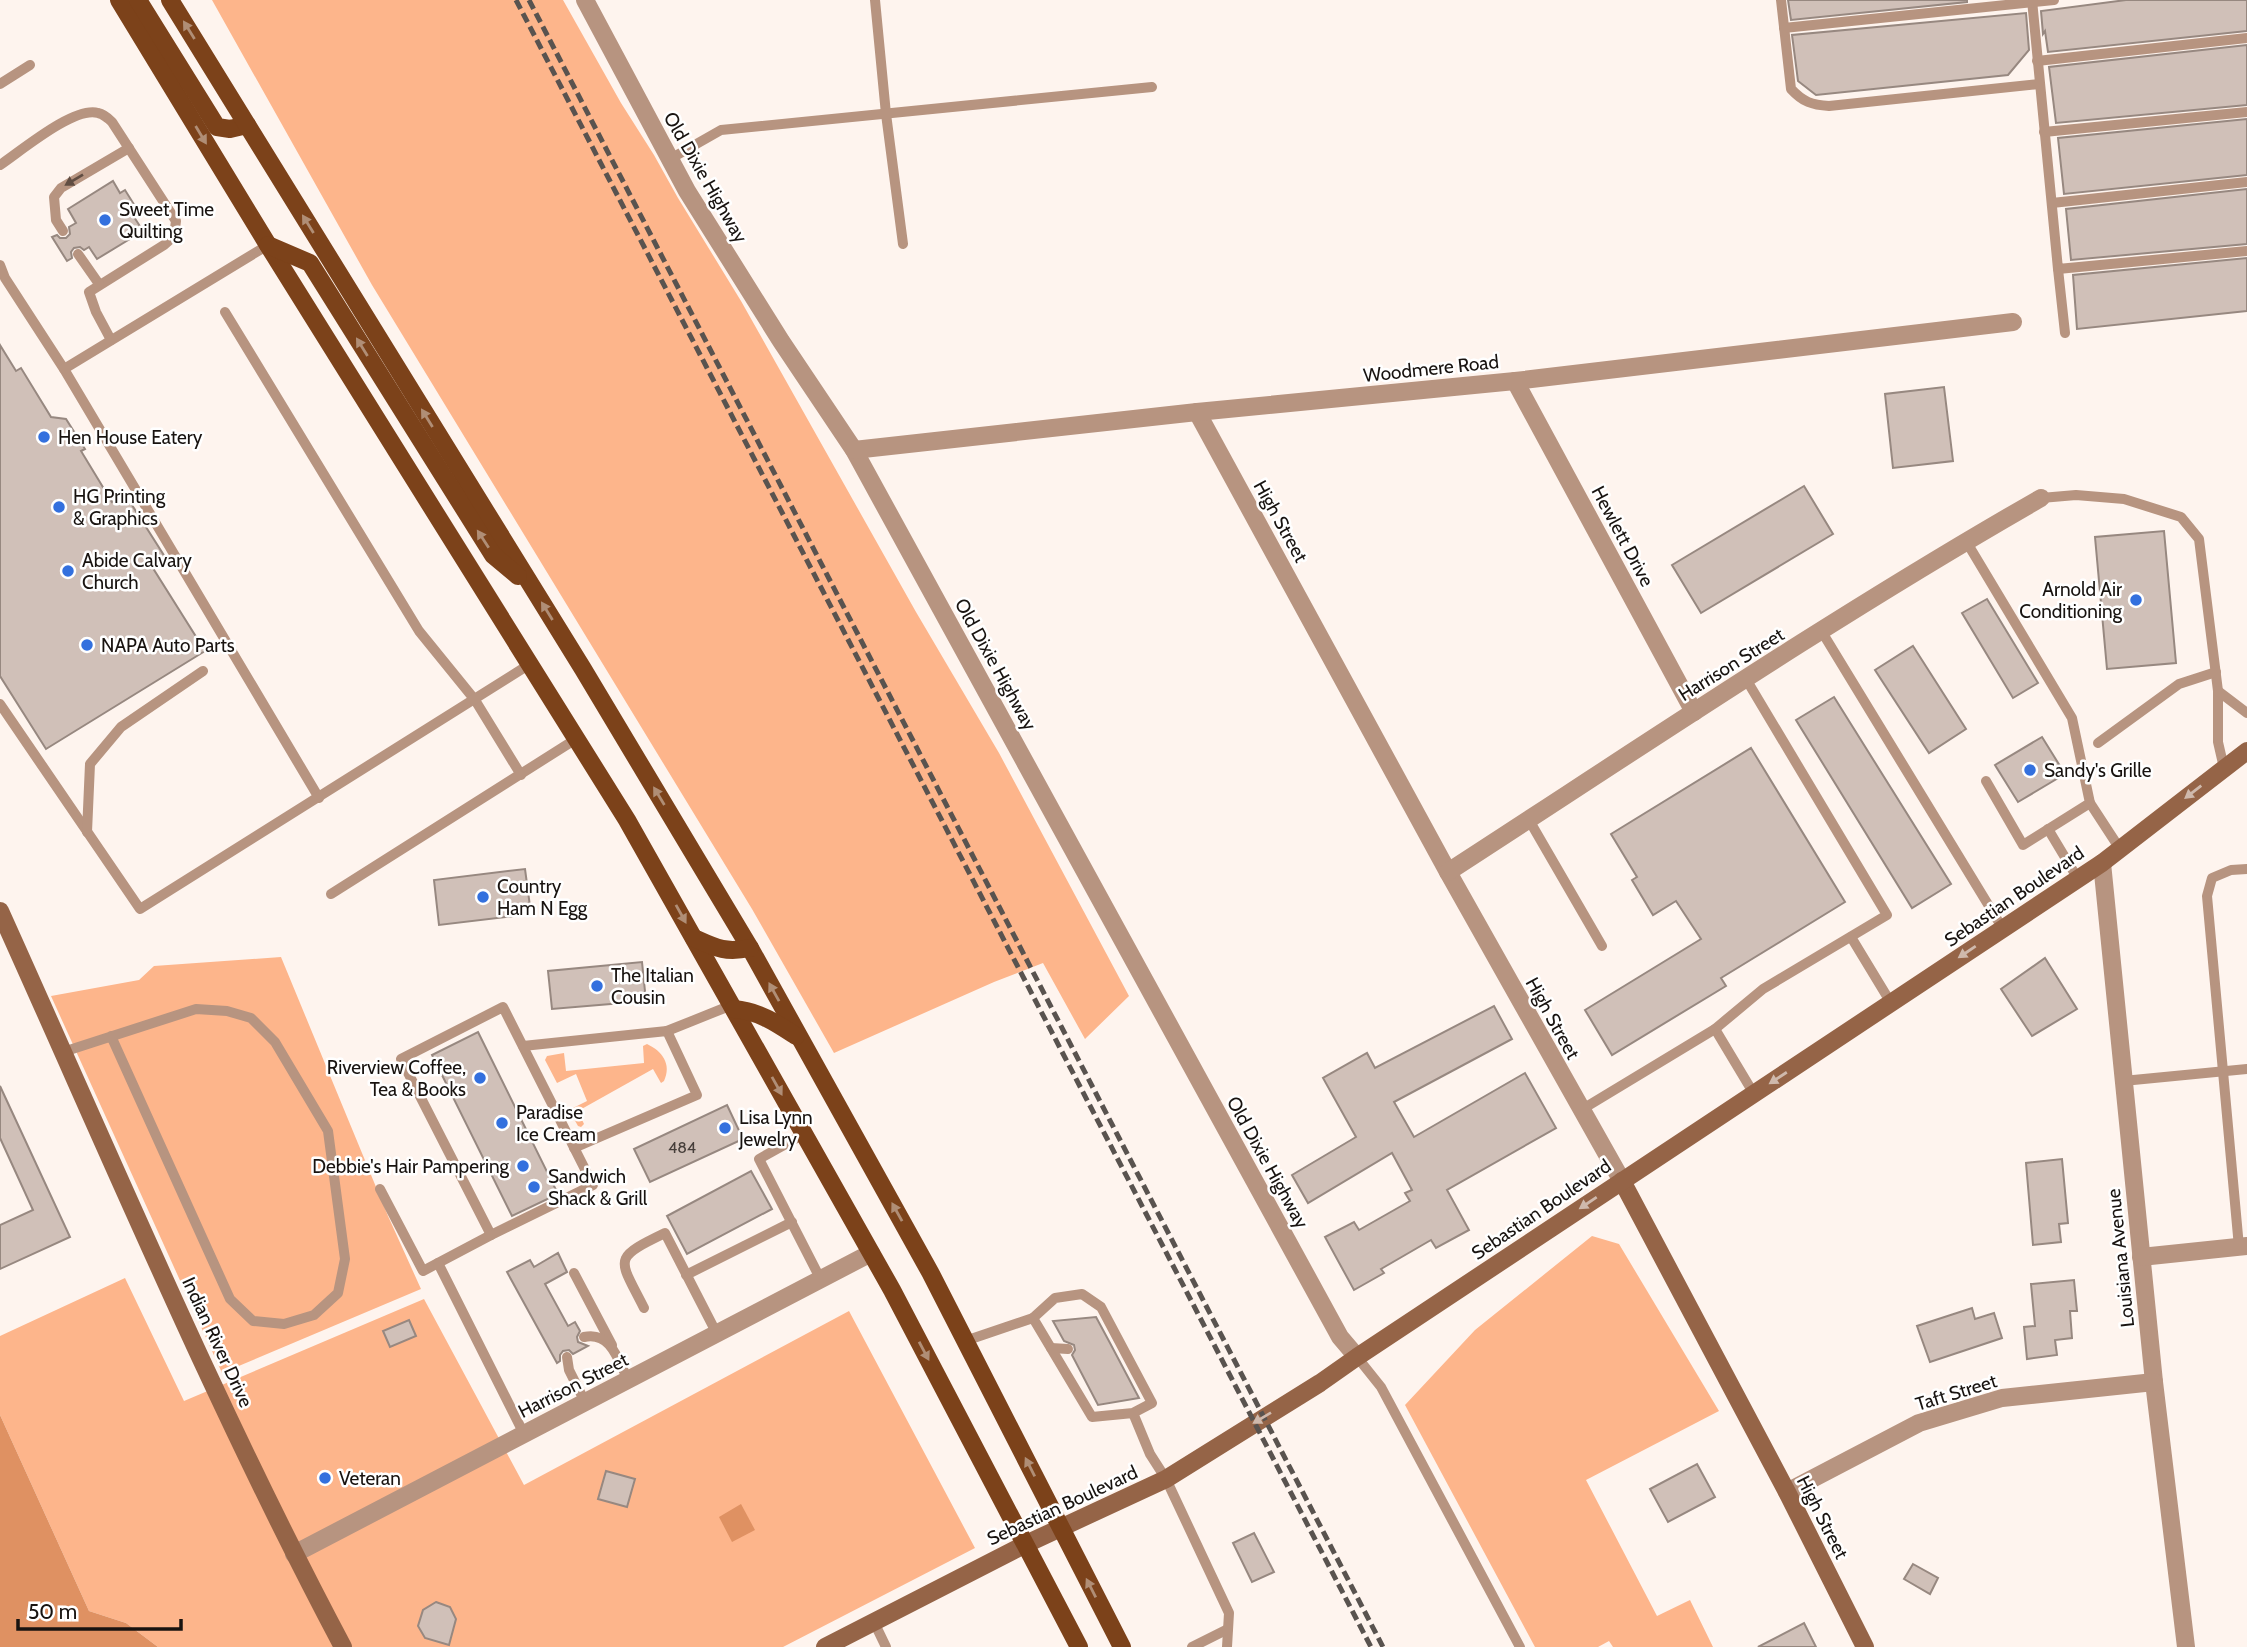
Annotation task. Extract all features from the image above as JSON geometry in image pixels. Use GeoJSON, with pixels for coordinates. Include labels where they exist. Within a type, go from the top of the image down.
{"type":"FeatureCollection","features":[{"type":"Feature","properties":{"kind":"main road"},"geometry":{"type":"LineString","coordinates":[[119,0],[268,245],[627,820],[871,1253],[1079,1647]]}},
{"type":"Feature","properties":{"kind":"main road"},"geometry":{"type":"LineString","coordinates":[[138,0],[216,127],[230,129],[247,125]]}},
{"type":"Feature","properties":{"kind":"main road"},"geometry":{"type":"LineString","coordinates":[[170,0],[750,948],[930,1272],[1122,1647]]}},
{"type":"Feature","properties":{"kind":"main road"},"geometry":{"type":"LineString","coordinates":[[268,245],[310,263],[494,555],[531,587]]}},
{"type":"Feature","properties":{"kind":"main road"},"geometry":{"type":"LineString","coordinates":[[694,938],[720,950],[750,948]]}},
{"type":"Feature","properties":{"kind":"main road"},"geometry":{"type":"LineString","coordinates":[[733,1007],[765,1017],[799,1038]]}},
{"type":"Feature","properties":{"kind":"street","name":"Old Dixie Highway"},"geometry":{"type":"LineString","coordinates":[[585,0],[687,191],[781,341],[854,450],[1340,1337],[1357,1357]]}},
{"type":"Feature","properties":{"kind":"street","name":"Woodmere Road"},"geometry":{"type":"LineString","coordinates":[[854,450],[1515,381],[2012,322]]}},
{"type":"Feature","properties":{"kind":"street","name":"Hewlett Drive"},"geometry":{"type":"LineString","coordinates":[[1515,381],[1694,712]]}},
{"type":"Feature","properties":{"kind":"street","name":"High Street"},"geometry":{"type":"LineString","coordinates":[[1198,412],[1448,872],[1622,1181],[1787,1492],[1865,1647]]}},
{"type":"Feature","properties":{"kind":"street","name":"Harrison Street"},"geometry":{"type":"LineString","coordinates":[[1448,872],[1745,679],[1966,541],[2041,498]]}},
{"type":"Feature","properties":{"kind":"street","name":"Sebastian Boulevard"},"geometry":{"type":"LineString","coordinates":[[825,1647],[1026,1544],[1166,1479],[1320,1383],[2102,863],[2247,751]]}},
{"type":"Feature","properties":{"kind":"street","name":"Louisiana Avenue"},"geometry":{"type":"LineString","coordinates":[[2102,863],[2154,1382],[2186,1647]]}},
{"type":"Feature","properties":{"kind":"street","name":"Indian River Drive"},"geometry":{"type":"LineString","coordinates":[[0,911],[163,1275],[294,1554],[343,1647]]}},
{"type":"Feature","properties":{"kind":"street"},"geometry":{"type":"LineString","coordinates":[[2141,1257],[2243,1246]]}},
{"type":"Feature","properties":{"kind":"street","name":"Harrison Street"},"geometry":{"type":"LineString","coordinates":[[294,1554],[871,1253]]}},
{"type":"Feature","properties":{"kind":"street","name":"Taft Street"},"geometry":{"type":"LineString","coordinates":[[1787,1492],[1919,1423],[2002,1398],[2154,1382]]}},
{"type":"Feature","properties":{"kind":"lane"},"geometry":{"type":"LineString","coordinates":[[875,0],[903,244]]}},
{"type":"Feature","properties":{"kind":"lane"},"geometry":{"type":"LineString","coordinates":[[1781,0],[1791,89],[1800,99],[1812,105],[1829,106],[2039,84]]}},
{"type":"Feature","properties":{"kind":"lane"},"geometry":{"type":"LineString","coordinates":[[1784,29],[2054,0]]}},
{"type":"Feature","properties":{"kind":"lane"},"geometry":{"type":"LineString","coordinates":[[2032,1],[2065,333]]}},
{"type":"Feature","properties":{"kind":"lane"},"geometry":{"type":"LineString","coordinates":[[2037,61],[2247,38]]}},
{"type":"Feature","properties":{"kind":"lane"},"geometry":{"type":"LineString","coordinates":[[0,84],[30,65]]}},
{"type":"Feature","properties":{"kind":"lane"},"geometry":{"type":"LineString","coordinates":[[670,159],[721,130],[1152,87]]}},
{"type":"Feature","properties":{"kind":"lane"},"geometry":{"type":"LineString","coordinates":[[2044,132],[2247,112]]}},
{"type":"Feature","properties":{"kind":"lane"},"geometry":{"type":"LineString","coordinates":[[0,165],[68,120],[82,113],[99,113],[113,122],[176,221],[174,236],[148,256],[89,292],[111,340]]}},
{"type":"Feature","properties":{"kind":"lane"},"geometry":{"type":"LineString","coordinates":[[63,231],[56,220],[54,197],[61,188],[129,148]]}},
{"type":"Feature","properties":{"kind":"lane"},"geometry":{"type":"LineString","coordinates":[[2052,202],[2247,182]]}},
{"type":"Feature","properties":{"kind":"lane"},"geometry":{"type":"LineString","coordinates":[[64,369],[268,245]]}},
{"type":"Feature","properties":{"kind":"lane"},"geometry":{"type":"LineString","coordinates":[[2058,269],[2247,251]]}},
{"type":"Feature","properties":{"kind":"lane"},"geometry":{"type":"LineString","coordinates":[[78,254],[99,285]]}},
{"type":"Feature","properties":{"kind":"lane"},"geometry":{"type":"LineString","coordinates":[[0,265],[5,278],[64,369],[319,798]]}},
{"type":"Feature","properties":{"kind":"lane"},"geometry":{"type":"LineString","coordinates":[[225,312],[419,631],[475,699],[521,775]]}},
{"type":"Feature","properties":{"kind":"lane"},"geometry":{"type":"LineString","coordinates":[[2041,498],[2076,495],[2124,499],[2181,517],[2199,539],[2218,691],[2218,742],[2224,768]]}},
{"type":"Feature","properties":{"kind":"lane"},"geometry":{"type":"LineString","coordinates":[[1966,541],[2072,718],[2090,803],[2120,849]]}},
{"type":"Feature","properties":{"kind":"lane"},"geometry":{"type":"LineString","coordinates":[[1822,632],[2003,929]]}},
{"type":"Feature","properties":{"kind":"lane"},"geometry":{"type":"LineString","coordinates":[[0,704],[141,909],[530,664]]}},
{"type":"Feature","properties":{"kind":"lane"},"geometry":{"type":"LineString","coordinates":[[87,832],[90,764],[121,727],[203,671]]}},
{"type":"Feature","properties":{"kind":"lane"},"geometry":{"type":"LineString","coordinates":[[2098,743],[2179,684],[2216,672]]}},
{"type":"Feature","properties":{"kind":"lane"},"geometry":{"type":"LineString","coordinates":[[1581,1110],[1715,1029],[1763,989],[1887,915],[1745,679]]}},
{"type":"Feature","properties":{"kind":"lane"},"geometry":{"type":"LineString","coordinates":[[2218,691],[2247,713]]}},
{"type":"Feature","properties":{"kind":"lane"},"geometry":{"type":"LineString","coordinates":[[331,894],[576,739]]}},
{"type":"Feature","properties":{"kind":"lane"},"geometry":{"type":"LineString","coordinates":[[1986,781],[2024,845],[2090,803]]}},
{"type":"Feature","properties":{"kind":"lane"},"geometry":{"type":"LineString","coordinates":[[1529,820],[1602,946]]}},
{"type":"Feature","properties":{"kind":"lane"},"geometry":{"type":"LineString","coordinates":[[2048,829],[2078,879]]}},
{"type":"Feature","properties":{"kind":"lane"},"geometry":{"type":"LineString","coordinates":[[2243,1246],[2222,1071],[2207,896],[2213,878],[2231,870],[2247,869]]}},
{"type":"Feature","properties":{"kind":"lane"},"geometry":{"type":"LineString","coordinates":[[1851,936],[1891,1003]]}},
{"type":"Feature","properties":{"kind":"lane"},"geometry":{"type":"LineString","coordinates":[[380,1189],[423,1271],[593,1185],[503,1007],[401,1059],[491,1235]]}},
{"type":"Feature","properties":{"kind":"lane"},"geometry":{"type":"LineString","coordinates":[[523,1046],[667,1031],[733,1007]]}},
{"type":"Feature","properties":{"kind":"lane"},"geometry":{"type":"LineString","coordinates":[[63,1052],[111,1036],[196,1009],[227,1011],[251,1018],[275,1042],[328,1130],[333,1154],[345,1259],[338,1293],[314,1315],[285,1324],[253,1321],[230,1299],[111,1036]]}},
{"type":"Feature","properties":{"kind":"lane"},"geometry":{"type":"LineString","coordinates":[[1715,1029],[1754,1094]]}},
{"type":"Feature","properties":{"kind":"lane"},"geometry":{"type":"LineString","coordinates":[[574,1148],[697,1095],[667,1031]]}},
{"type":"Feature","properties":{"kind":"lane"},"geometry":{"type":"LineString","coordinates":[[2123,1081],[2247,1069]]}},
{"type":"Feature","properties":{"kind":"lane"},"geometry":{"type":"LineString","coordinates":[[804,1134],[759,1159],[821,1280]]}},
{"type":"Feature","properties":{"kind":"lane"},"geometry":{"type":"LineString","coordinates":[[687,1275],[792,1222]]}},
{"type":"Feature","properties":{"kind":"lane"},"geometry":{"type":"LineString","coordinates":[[644,1308],[624,1268],[626,1257],[636,1248],[665,1233],[717,1334]]}},
{"type":"Feature","properties":{"kind":"lane"},"geometry":{"type":"LineString","coordinates":[[438,1263],[524,1434]]}},
{"type":"Feature","properties":{"kind":"lane"},"geometry":{"type":"LineString","coordinates":[[574,1273],[628,1380]]}},
{"type":"Feature","properties":{"kind":"lane"},"geometry":{"type":"LineString","coordinates":[[965,1341],[1033,1318],[1055,1298],[1082,1294],[1101,1307],[1131,1374],[1152,1403],[1133,1413],[1092,1417],[1033,1318]]}},
{"type":"Feature","properties":{"kind":"lane"},"geometry":{"type":"LineString","coordinates":[[584,1337],[601,1337],[611,1345]]}},
{"type":"Feature","properties":{"kind":"lane"},"geometry":{"type":"LineString","coordinates":[[1051,1348],[1068,1349]]}},
{"type":"Feature","properties":{"kind":"lane"},"geometry":{"type":"LineString","coordinates":[[567,1357],[569,1370],[585,1402]]}},
{"type":"Feature","properties":{"kind":"lane"},"geometry":{"type":"LineString","coordinates":[[1357,1357],[1381,1387],[1520,1647]]}},
{"type":"Feature","properties":{"kind":"lane"},"geometry":{"type":"LineString","coordinates":[[1070,1379],[1083,1378]]}},
{"type":"Feature","properties":{"kind":"lane"},"geometry":{"type":"LineString","coordinates":[[1133,1413],[1150,1454],[1166,1479],[1229,1613],[1227,1647]]}},
{"type":"Feature","properties":{"kind":"lane"},"geometry":{"type":"LineString","coordinates":[[874,1622],[886,1647]]}},
{"type":"Feature","properties":{"kind":"lane"},"geometry":{"type":"LineString","coordinates":[[1192,1647],[1228,1629]]}},
{"type":"Feature","properties":{"kind":"shaded area"},"geometry":{"type":"Polygon","coordinates":[[[212,0],[563,0],[621,103],[741,301],[916,612],[999,753],[1129,996],[1085,1039],[1043,963],[834,1053],[752,909],[372,285],[212,0]]]}},
{"type":"Feature","properties":{"kind":"shaded area"},"geometry":{"type":"Polygon","coordinates":[[[281,957],[421,1289],[222,1373],[51,996],[139,980],[154,966],[281,957]]]}},
{"type":"Feature","properties":{"kind":"shaded area"},"geometry":{"type":"Polygon","coordinates":[[[647,1044],[657,1050],[664,1059],[667,1069],[664,1081],[661,1083],[653,1069],[578,1111],[584,1124],[578,1126],[569,1110],[587,1101],[576,1074],[557,1083],[545,1060],[547,1056],[564,1053],[566,1071],[644,1063],[643,1046],[647,1044]]]}},
{"type":"Feature","properties":{"kind":"shaded area"},"geometry":{"type":"Polygon","coordinates":[[[1592,1236],[1619,1244],[1719,1411],[1586,1480],[1657,1616],[1690,1600],[1713,1647],[1613,1647],[1609,1641],[1598,1647],[1535,1647],[1405,1405],[1475,1330],[1592,1236]]]}},
{"type":"Feature","properties":{"kind":"shaded area"},"geometry":{"type":"Polygon","coordinates":[[[125,1278],[184,1401],[424,1299],[524,1485],[849,1311],[975,1548],[783,1647],[158,1647],[126,1623],[89,1611],[0,1415],[0,1336],[125,1278]]]}},
{"type":"Feature","properties":{"kind":"shaded area"},"geometry":{"type":"Polygon","coordinates":[[[0,1415],[89,1611],[126,1623],[158,1647],[0,1647],[0,1415]]]}},
{"type":"Feature","properties":{"kind":"shaded area"},"geometry":{"type":"Polygon","coordinates":[[[741,1504],[755,1530],[732,1542],[719,1517],[741,1504]]]}},
{"type":"Feature","properties":{"kind":"building"},"geometry":{"type":"Polygon","coordinates":[[[1788,0],[1967,0],[1967,2],[1791,20],[1788,0]]]}},
{"type":"Feature","properties":{"kind":"building"},"geometry":{"type":"Polygon","coordinates":[[[2126,0],[2247,0],[2247,31],[2048,52],[2041,11],[2126,0]]]}},
{"type":"Feature","properties":{"kind":"building"},"geometry":{"type":"Polygon","coordinates":[[[2026,13],[2029,50],[2008,75],[1816,95],[1798,81],[1792,35],[2026,13]]]}},
{"type":"Feature","properties":{"kind":"building"},"geometry":{"type":"Polygon","coordinates":[[[2247,45],[2247,105],[2056,123],[2049,67],[2247,45]]]}},
{"type":"Feature","properties":{"kind":"building"},"geometry":{"type":"Polygon","coordinates":[[[2247,119],[2247,175],[2064,194],[2058,138],[2247,119]]]}},
{"type":"Feature","properties":{"kind":"building","name":"Sweet Time Quilting"},"geometry":{"type":"Polygon","coordinates":[[[113,181],[120,193],[125,190],[140,214],[134,217],[143,231],[97,259],[89,247],[84,250],[80,247],[74,248],[71,252],[72,258],[67,261],[52,237],[57,235],[66,238],[70,234],[69,227],[76,223],[68,209],[113,181]]]}},
{"type":"Feature","properties":{"kind":"building"},"geometry":{"type":"Polygon","coordinates":[[[2247,189],[2247,244],[2071,260],[2066,209],[2247,189]]]}},
{"type":"Feature","properties":{"kind":"building"},"geometry":{"type":"Polygon","coordinates":[[[2247,258],[2247,311],[2077,329],[2073,275],[2247,258]]]}},
{"type":"Feature","properties":{"kind":"building"},"geometry":{"type":"Polygon","coordinates":[[[0,345],[16,371],[21,368],[51,417],[66,419],[85,449],[81,451],[112,502],[125,494],[165,557],[151,565],[205,651],[46,749],[0,676],[0,345]]]}},
{"type":"Feature","properties":{"kind":"building"},"geometry":{"type":"Polygon","coordinates":[[[1944,387],[1953,461],[1893,468],[1885,394],[1944,387]]]}},
{"type":"Feature","properties":{"kind":"building"},"geometry":{"type":"Polygon","coordinates":[[[1804,486],[1833,534],[1701,613],[1672,565],[1804,486]]]}},
{"type":"Feature","properties":{"kind":"building","name":"Arnold Air Conditioning"},"geometry":{"type":"Polygon","coordinates":[[[2164,531],[2176,663],[2107,669],[2095,537],[2164,531]]]}},
{"type":"Feature","properties":{"kind":"building"},"geometry":{"type":"Polygon","coordinates":[[[1987,599],[2038,683],[2013,698],[1962,613],[1987,599]]]}},
{"type":"Feature","properties":{"kind":"building"},"geometry":{"type":"Polygon","coordinates":[[[1913,646],[1966,729],[1929,753],[1875,670],[1913,646]]]}},
{"type":"Feature","properties":{"kind":"building"},"geometry":{"type":"Polygon","coordinates":[[[1834,697],[1951,884],[1912,908],[1796,720],[1834,697]]]}},
{"type":"Feature","properties":{"kind":"building","name":"Sandy's Grille"},"geometry":{"type":"Polygon","coordinates":[[[2042,737],[2065,774],[2018,802],[1995,765],[2042,737]]]}},
{"type":"Feature","properties":{"kind":"building"},"geometry":{"type":"Polygon","coordinates":[[[1751,748],[1845,902],[1721,978],[1726,986],[1612,1055],[1585,1010],[1701,939],[1676,901],[1653,915],[1632,880],[1637,877],[1611,834],[1751,748]]]}},
{"type":"Feature","properties":{"kind":"building","name":"Country Ham N Egg"},"geometry":{"type":"Polygon","coordinates":[[[525,869],[531,914],[439,925],[434,880],[525,869]]]}},
{"type":"Feature","properties":{"kind":"building"},"geometry":{"type":"Polygon","coordinates":[[[2045,958],[2077,1009],[2032,1036],[2001,989],[2045,958]]]}},
{"type":"Feature","properties":{"kind":"building","name":"The Italian Cousin"},"geometry":{"type":"Polygon","coordinates":[[[642,962],[646,1001],[552,1009],[548,971],[642,962]]]}},
{"type":"Feature","properties":{"kind":"building"},"geometry":{"type":"Polygon","coordinates":[[[1494,1006],[1512,1039],[1394,1102],[1414,1137],[1525,1073],[1556,1128],[1447,1190],[1469,1230],[1436,1248],[1431,1240],[1381,1269],[1384,1273],[1354,1290],[1325,1237],[1354,1222],[1359,1230],[1410,1201],[1405,1193],[1412,1190],[1392,1153],[1308,1203],[1292,1175],[1356,1137],[1323,1078],[1367,1053],[1375,1068],[1494,1006]]]}},
{"type":"Feature","properties":{"kind":"building"},"geometry":{"type":"Polygon","coordinates":[[[478,1032],[558,1194],[512,1216],[432,1055],[478,1032]]]}},
{"type":"Feature","properties":{"kind":"building"},"geometry":{"type":"Polygon","coordinates":[[[0,1086],[70,1237],[0,1269],[0,1225],[33,1210],[0,1138],[0,1086]]]}},
{"type":"Feature","properties":{"kind":"building"},"geometry":{"type":"Polygon","coordinates":[[[727,1105],[743,1139],[650,1182],[634,1149],[727,1105]]]}},
{"type":"Feature","properties":{"kind":"building"},"geometry":{"type":"Polygon","coordinates":[[[2062,1159],[2068,1223],[2059,1224],[2061,1242],[2033,1245],[2026,1163],[2062,1159]]]}},
{"type":"Feature","properties":{"kind":"building"},"geometry":{"type":"Polygon","coordinates":[[[751,1171],[772,1209],[687,1254],[667,1216],[751,1171]]]}},
{"type":"Feature","properties":{"kind":"building"},"geometry":{"type":"Polygon","coordinates":[[[558,1253],[567,1272],[545,1284],[568,1326],[575,1322],[580,1331],[578,1342],[588,1346],[573,1354],[569,1350],[563,1351],[557,1363],[507,1272],[530,1260],[534,1267],[558,1253]]]}},
{"type":"Feature","properties":{"kind":"building"},"geometry":{"type":"Polygon","coordinates":[[[2074,1280],[2077,1311],[2070,1311],[2072,1338],[2055,1340],[2057,1355],[2027,1359],[2024,1327],[2035,1326],[2031,1284],[2074,1280]]]}},
{"type":"Feature","properties":{"kind":"building"},"geometry":{"type":"Polygon","coordinates":[[[1972,1308],[1975,1319],[1994,1313],[2002,1338],[1930,1362],[1917,1326],[1972,1308]]]}},
{"type":"Feature","properties":{"kind":"building"},"geometry":{"type":"Polygon","coordinates":[[[1096,1317],[1139,1398],[1098,1405],[1072,1355],[1074,1345],[1064,1341],[1053,1321],[1096,1317]]]}},
{"type":"Feature","properties":{"kind":"building"},"geometry":{"type":"Polygon","coordinates":[[[409,1320],[416,1336],[390,1347],[383,1331],[409,1320]]]}},
{"type":"Feature","properties":{"kind":"building"},"geometry":{"type":"Polygon","coordinates":[[[1697,1464],[1715,1497],[1668,1522],[1650,1489],[1697,1464]]]}},
{"type":"Feature","properties":{"kind":"building"},"geometry":{"type":"Polygon","coordinates":[[[606,1471],[635,1479],[627,1507],[598,1499],[606,1471]]]}},
{"type":"Feature","properties":{"kind":"building"},"geometry":{"type":"Polygon","coordinates":[[[1254,1533],[1274,1572],[1252,1582],[1233,1543],[1254,1533]]]}},
{"type":"Feature","properties":{"kind":"building"},"geometry":{"type":"Polygon","coordinates":[[[1913,1564],[1938,1578],[1930,1594],[1904,1579],[1913,1564]]]}},
{"type":"Feature","properties":{"kind":"building"},"geometry":{"type":"Polygon","coordinates":[[[436,1602],[450,1607],[456,1619],[449,1645],[425,1638],[418,1626],[423,1610],[436,1602]]]}},
{"type":"Feature","properties":{"kind":"building"},"geometry":{"type":"Polygon","coordinates":[[[1804,1623],[1816,1647],[1758,1647],[1804,1623]]]}},
{"type":"Feature","properties":{"kind":"railway"},"geometry":{"type":"LineString","coordinates":[[516,0],[1371,1647]]}},
{"type":"Feature","properties":{"kind":"railway"},"geometry":{"type":"LineString","coordinates":[[529,0],[1383,1647]]}},
{"type":"Feature","properties":{"kind":"place","name":"Sweet Time Quilting"},"geometry":{"type":"Point","coordinates":[105,220]}},
{"type":"Feature","properties":{"kind":"place","name":"Hen House Eatery"},"geometry":{"type":"Point","coordinates":[44,437]}},
{"type":"Feature","properties":{"kind":"place","name":"HG Printing & Graphics"},"geometry":{"type":"Point","coordinates":[59,507]}},
{"type":"Feature","properties":{"kind":"place","name":"Abide Calvary Church"},"geometry":{"type":"Point","coordinates":[68,571]}},
{"type":"Feature","properties":{"kind":"place","name":"Arnold Air Conditioning"},"geometry":{"type":"Point","coordinates":[2136,600]}},
{"type":"Feature","properties":{"kind":"place","name":"NAPA Auto Parts"},"geometry":{"type":"Point","coordinates":[87,645]}},
{"type":"Feature","properties":{"kind":"place","name":"Sandy's Grille"},"geometry":{"type":"Point","coordinates":[2030,770]}},
{"type":"Feature","properties":{"kind":"place","name":"Country Ham N Egg"},"geometry":{"type":"Point","coordinates":[483,897]}},
{"type":"Feature","properties":{"kind":"place","name":"The Italian Cousin"},"geometry":{"type":"Point","coordinates":[597,986]}},
{"type":"Feature","properties":{"kind":"place","name":"Riverview Coffee, Tea & Books"},"geometry":{"type":"Point","coordinates":[480,1078]}},
{"type":"Feature","properties":{"kind":"place","name":"Paradise Ice Cream"},"geometry":{"type":"Point","coordinates":[502,1123]}},
{"type":"Feature","properties":{"kind":"place","name":"Lisa Lynn Jewelry"},"geometry":{"type":"Point","coordinates":[725,1128]}},
{"type":"Feature","properties":{"kind":"place","name":"Debbie's Hair Pampering"},"geometry":{"type":"Point","coordinates":[523,1166]}},
{"type":"Feature","properties":{"kind":"place","name":"Sandwich Shack & Grill"},"geometry":{"type":"Point","coordinates":[534,1187]}},
{"type":"Feature","properties":{"kind":"place","name":"Veteran"},"geometry":{"type":"Point","coordinates":[325,1478]}}]}
